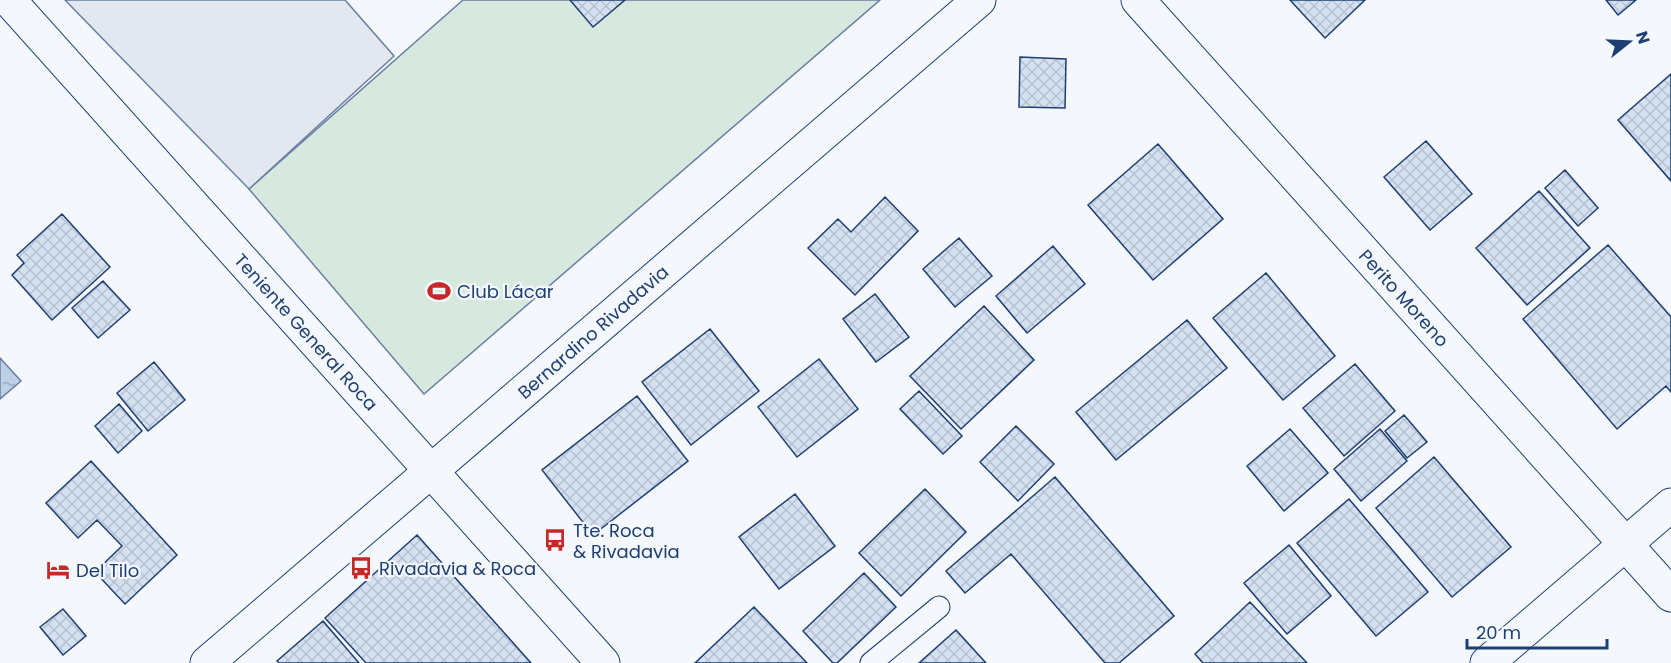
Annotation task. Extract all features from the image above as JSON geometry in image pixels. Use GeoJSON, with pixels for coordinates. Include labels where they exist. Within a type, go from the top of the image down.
{"type":"FeatureCollection","features":[{"type":"Feature","properties":{"kind":"street","name":"Teniente General Roca"},"geometry":{"type":"LineString","coordinates":[[9,0],[603,663]]}},
{"type":"Feature","properties":{"kind":"street","name":"Bernardino Rivadavia"},"geometry":{"type":"LineString","coordinates":[[207,663],[980,0]]}},
{"type":"Feature","properties":{"kind":"street","name":"Perito Moreno"},"geometry":{"type":"LineString","coordinates":[[1138,0],[1671,595]]}},
{"type":"Feature","properties":{"kind":"street"},"geometry":{"type":"LineString","coordinates":[[1487,663],[1671,505]]}},
{"type":"Feature","properties":{"kind":"lane"},"geometry":{"type":"LineString","coordinates":[[871,663],[939,607]]}},
{"type":"Feature","properties":{"kind":"shaded area"},"geometry":{"type":"Polygon","coordinates":[[[65,0],[345,0],[394,56],[249,189],[65,0]]]}},
{"type":"Feature","properties":{"kind":"shaded area","name":"Club Lácar"},"geometry":{"type":"Polygon","coordinates":[[[463,0],[880,0],[424,394],[249,189],[463,0]]]}},
{"type":"Feature","properties":{"kind":"water"},"geometry":{"type":"Polygon","coordinates":[[[0,358],[21,381],[0,399],[0,358]]]}},
{"type":"Feature","properties":{"kind":"building"},"geometry":{"type":"Polygon","coordinates":[[[570,0],[625,0],[593,27],[570,0]]]}},
{"type":"Feature","properties":{"kind":"building"},"geometry":{"type":"Polygon","coordinates":[[[1290,0],[1365,0],[1325,38],[1290,0]]]}},
{"type":"Feature","properties":{"kind":"building"},"geometry":{"type":"Polygon","coordinates":[[[1606,0],[1636,0],[1618,15],[1606,0]]]}},
{"type":"Feature","properties":{"kind":"building"},"geometry":{"type":"Polygon","coordinates":[[[1020,57],[1066,59],[1065,108],[1019,107],[1020,57]]]}},
{"type":"Feature","properties":{"kind":"building"},"geometry":{"type":"Polygon","coordinates":[[[1671,74],[1671,181],[1618,120],[1671,74]]]}},
{"type":"Feature","properties":{"kind":"building"},"geometry":{"type":"Polygon","coordinates":[[[1426,141],[1472,194],[1430,230],[1384,177],[1426,141]]]}},
{"type":"Feature","properties":{"kind":"building"},"geometry":{"type":"Polygon","coordinates":[[[1158,144],[1223,219],[1153,280],[1088,205],[1158,144]]]}},
{"type":"Feature","properties":{"kind":"building"},"geometry":{"type":"Polygon","coordinates":[[[1565,170],[1598,208],[1578,226],[1545,188],[1565,170]]]}},
{"type":"Feature","properties":{"kind":"building"},"geometry":{"type":"Polygon","coordinates":[[[1539,191],[1590,248],[1527,305],[1476,248],[1539,191]]]}},
{"type":"Feature","properties":{"kind":"building"},"geometry":{"type":"Polygon","coordinates":[[[885,197],[918,231],[855,295],[808,248],[838,219],[851,232],[885,197]]]}},
{"type":"Feature","properties":{"kind":"building"},"geometry":{"type":"Polygon","coordinates":[[[62,214],[110,267],[52,320],[12,275],[24,263],[17,255],[62,214]]]}},
{"type":"Feature","properties":{"kind":"building"},"geometry":{"type":"Polygon","coordinates":[[[959,238],[992,276],[955,307],[923,269],[959,238]]]}},
{"type":"Feature","properties":{"kind":"building"},"geometry":{"type":"Polygon","coordinates":[[[1608,245],[1671,317],[1671,392],[1666,386],[1617,429],[1523,319],[1608,245]]]}},
{"type":"Feature","properties":{"kind":"building"},"geometry":{"type":"Polygon","coordinates":[[[1053,246],[1085,284],[1027,333],[996,296],[1053,246]]]}},
{"type":"Feature","properties":{"kind":"building"},"geometry":{"type":"Polygon","coordinates":[[[1266,273],[1335,356],[1283,400],[1213,318],[1266,273]]]}},
{"type":"Feature","properties":{"kind":"building"},"geometry":{"type":"Polygon","coordinates":[[[103,281],[130,310],[98,338],[72,308],[103,281]]]}},
{"type":"Feature","properties":{"kind":"building"},"geometry":{"type":"Polygon","coordinates":[[[875,294],[909,337],[876,362],[843,319],[875,294]]]}},
{"type":"Feature","properties":{"kind":"building"},"geometry":{"type":"Polygon","coordinates":[[[984,306],[1034,360],[961,429],[910,376],[984,306]]]}},
{"type":"Feature","properties":{"kind":"building"},"geometry":{"type":"Polygon","coordinates":[[[1187,320],[1227,368],[1116,460],[1076,412],[1187,320]]]}},
{"type":"Feature","properties":{"kind":"building"},"geometry":{"type":"Polygon","coordinates":[[[710,329],[759,391],[691,445],[642,382],[710,329]]]}},
{"type":"Feature","properties":{"kind":"building"},"geometry":{"type":"Polygon","coordinates":[[[819,359],[858,409],[797,457],[758,407],[819,359]]]}},
{"type":"Feature","properties":{"kind":"building"},"geometry":{"type":"Polygon","coordinates":[[[154,362],[185,400],[148,431],[117,393],[154,362]]]}},
{"type":"Feature","properties":{"kind":"building"},"geometry":{"type":"Polygon","coordinates":[[[1355,364],[1395,411],[1344,456],[1303,408],[1355,364]]]}},
{"type":"Feature","properties":{"kind":"building"},"geometry":{"type":"Polygon","coordinates":[[[919,391],[962,436],[943,454],[900,409],[919,391]]]}},
{"type":"Feature","properties":{"kind":"building"},"geometry":{"type":"Polygon","coordinates":[[[637,396],[688,461],[593,535],[542,470],[637,396]]]}},
{"type":"Feature","properties":{"kind":"building"},"geometry":{"type":"Polygon","coordinates":[[[119,404],[142,431],[118,453],[95,426],[119,404]]]}},
{"type":"Feature","properties":{"kind":"building"},"geometry":{"type":"Polygon","coordinates":[[[1404,415],[1427,442],[1407,458],[1385,431],[1404,415]]]}},
{"type":"Feature","properties":{"kind":"building"},"geometry":{"type":"Polygon","coordinates":[[[1016,426],[1054,464],[1018,501],[980,462],[1016,426]]]}},
{"type":"Feature","properties":{"kind":"building"},"geometry":{"type":"Polygon","coordinates":[[[1290,429],[1328,473],[1284,511],[1247,466],[1290,429]]]}},
{"type":"Feature","properties":{"kind":"building"},"geometry":{"type":"Polygon","coordinates":[[[1380,429],[1407,461],[1361,501],[1334,469],[1380,429]]]}},
{"type":"Feature","properties":{"kind":"building"},"geometry":{"type":"Polygon","coordinates":[[[1434,457],[1511,547],[1452,597],[1376,508],[1434,457]]]}},
{"type":"Feature","properties":{"kind":"building"},"geometry":{"type":"Polygon","coordinates":[[[91,461],[177,555],[125,604],[95,572],[122,546],[97,520],[78,538],[46,503],[91,461]]]}},
{"type":"Feature","properties":{"kind":"building"},"geometry":{"type":"Polygon","coordinates":[[[1055,477],[1174,616],[1119,663],[1105,663],[1011,554],[965,593],[946,571],[1055,477]]]}},
{"type":"Feature","properties":{"kind":"building"},"geometry":{"type":"Polygon","coordinates":[[[925,489],[966,532],[901,596],[859,553],[925,489]]]}},
{"type":"Feature","properties":{"kind":"building"},"geometry":{"type":"Polygon","coordinates":[[[795,494],[835,546],[779,589],[739,537],[795,494]]]}},
{"type":"Feature","properties":{"kind":"building"},"geometry":{"type":"Polygon","coordinates":[[[1349,499],[1428,592],[1376,636],[1297,543],[1349,499]]]}},
{"type":"Feature","properties":{"kind":"building"},"geometry":{"type":"Polygon","coordinates":[[[417,535],[531,663],[366,663],[325,618],[417,535]]]}},
{"type":"Feature","properties":{"kind":"building"},"geometry":{"type":"Polygon","coordinates":[[[1289,545],[1331,596],[1287,634],[1244,583],[1289,545]]]}},
{"type":"Feature","properties":{"kind":"building"},"geometry":{"type":"Polygon","coordinates":[[[864,573],[896,607],[837,663],[833,663],[803,631],[864,573]]]}},
{"type":"Feature","properties":{"kind":"building"},"geometry":{"type":"Polygon","coordinates":[[[1250,602],[1307,663],[1203,663],[1195,654],[1250,602]]]}},
{"type":"Feature","properties":{"kind":"building"},"geometry":{"type":"Polygon","coordinates":[[[754,607],[807,663],[695,663],[754,607]]]}},
{"type":"Feature","properties":{"kind":"building"},"geometry":{"type":"Polygon","coordinates":[[[63,609],[86,636],[63,655],[40,627],[63,609]]]}},
{"type":"Feature","properties":{"kind":"building"},"geometry":{"type":"Polygon","coordinates":[[[323,621],[359,663],[279,663],[277,661],[323,621]]]}},
{"type":"Feature","properties":{"kind":"building"},"geometry":{"type":"Polygon","coordinates":[[[956,630],[986,663],[919,663],[956,630]]]}},
{"type":"Feature","properties":{"kind":"place","name":"Club Lácar"},"geometry":{"type":"Point","coordinates":[439,291]}},
{"type":"Feature","properties":{"kind":"place","name":"Tte. Roca & Rivadavia"},"geometry":{"type":"Point","coordinates":[555,540]}},
{"type":"Feature","properties":{"kind":"place","name":"Rivadavia & Roca"},"geometry":{"type":"Point","coordinates":[361,568]}},
{"type":"Feature","properties":{"kind":"place","name":"Del Tilo"},"geometry":{"type":"Point","coordinates":[58,570]}}]}
